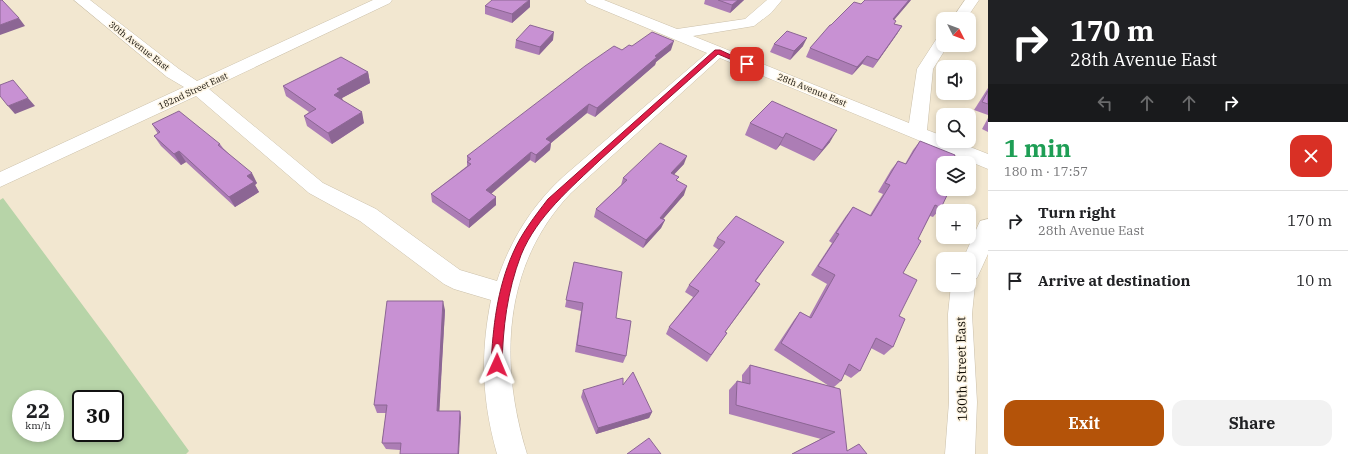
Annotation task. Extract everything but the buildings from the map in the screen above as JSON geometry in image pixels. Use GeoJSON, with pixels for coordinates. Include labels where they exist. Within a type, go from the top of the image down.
{"type":"FeatureCollection","features":[{"type":"Feature","properties":{"kind":"street","name":"30th Avenue East"},"geometry":{"type":"LineString","coordinates":[[82,0],[173,73],[198,89],[324,194],[368,215],[452,277],[462,282],[505,294]]}},
{"type":"Feature","properties":{"kind":"street","name":"182nd Street East"},"geometry":{"type":"LineString","coordinates":[[0,180],[198,89],[385,0]]}},
{"type":"Feature","properties":{"kind":"street","name":"28th Avenue East"},"geometry":{"type":"LineString","coordinates":[[592,0],[674,34],[736,43],[917,133],[988,162]]}},
{"type":"Feature","properties":{"kind":"street"},"geometry":{"type":"LineString","coordinates":[[512,454],[507,440],[496,378],[498,327],[505,294],[517,254],[531,229],[551,201],[607,149],[736,43],[775,0]]}},
{"type":"Feature","properties":{"kind":"street"},"geometry":{"type":"LineString","coordinates":[[964,12],[972,0]]}},
{"type":"Feature","properties":{"kind":"street"},"geometry":{"type":"LineString","coordinates":[[674,34],[736,43]]}},
{"type":"Feature","properties":{"kind":"street"},"geometry":{"type":"LineString","coordinates":[[917,133],[925,69],[936,52]]}},
{"type":"Feature","properties":{"kind":"street"},"geometry":{"type":"LineString","coordinates":[[976,255],[988,227]]}},
{"type":"Feature","properties":{"kind":"street","name":"180th Street East"},"geometry":{"type":"LineString","coordinates":[[960,454],[963,402],[960,314],[962,292]]}},
{"type":"Feature","properties":{"kind":"green space"},"geometry":{"type":"Polygon","coordinates":[[[3,198],[189,451],[186,454],[0,454],[0,200],[3,198]]]}},
{"type":"Feature","properties":{"kind":"route"},"geometry":{"type":"LineString","coordinates":[[497,365],[498,327],[505,294],[517,254],[531,229],[551,201],[613,144],[718,52],[747,64]]}}]}
